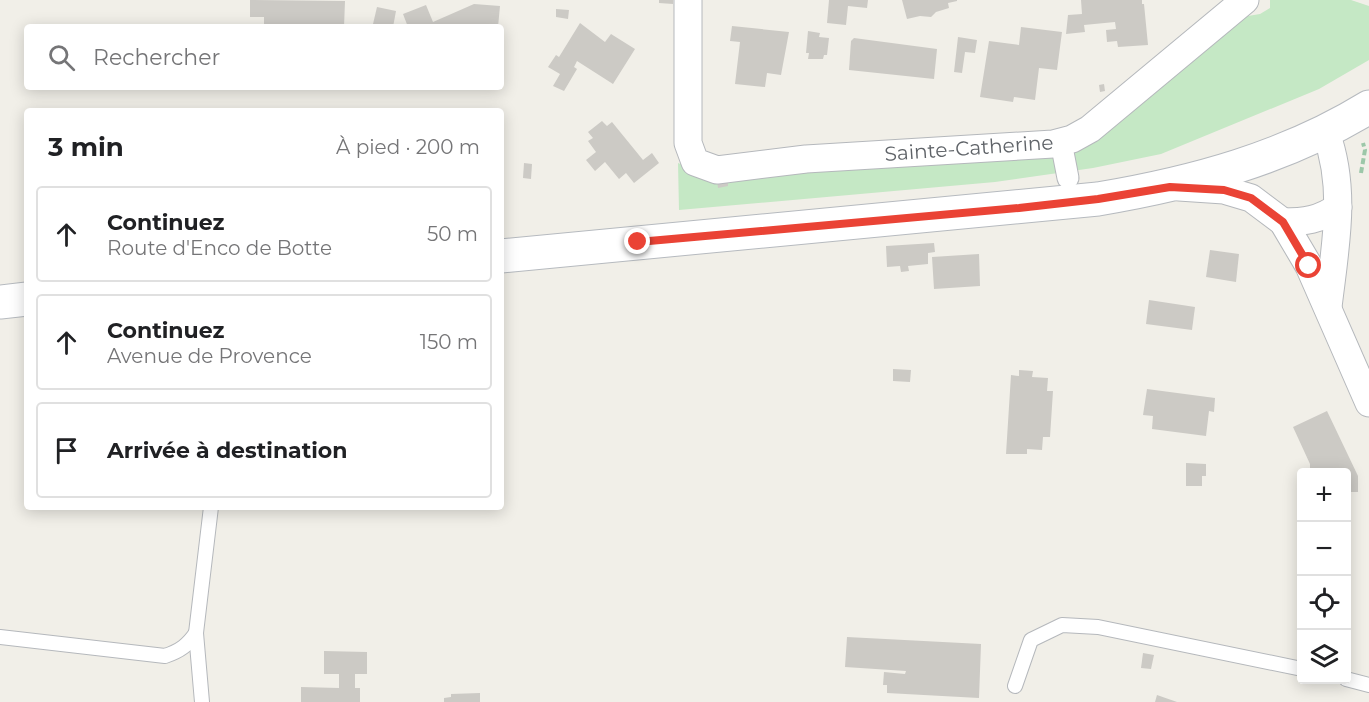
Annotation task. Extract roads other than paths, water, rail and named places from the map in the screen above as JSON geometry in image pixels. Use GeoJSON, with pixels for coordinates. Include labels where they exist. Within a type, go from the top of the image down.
{"type":"FeatureCollection","features":[{"type":"Feature","properties":{"kind":"main road"},"geometry":{"type":"LineString","coordinates":[[504,256],[1019,208],[1098,199],[1170,187],[1255,161],[1326,133],[1369,107]]}},
{"type":"Feature","properties":{"kind":"main road"},"geometry":{"type":"LineString","coordinates":[[0,302],[24,299]]}},
{"type":"Feature","properties":{"kind":"street","name":"Sainte-Catherine"},"geometry":{"type":"LineString","coordinates":[[688,0],[688,143],[695,162],[717,170],[806,159],[1061,142],[1090,129],[1245,0]]}},
{"type":"Feature","properties":{"kind":"street"},"geometry":{"type":"LineString","coordinates":[[1326,133],[1338,179],[1338,207],[1328,309]]}},
{"type":"Feature","properties":{"kind":"street"},"geometry":{"type":"LineString","coordinates":[[1061,142],[1068,178]]}},
{"type":"Feature","properties":{"kind":"street"},"geometry":{"type":"LineString","coordinates":[[1170,187],[1224,190],[1251,198],[1283,222],[1309,266],[1369,403]]}},
{"type":"Feature","properties":{"kind":"street"},"geometry":{"type":"LineString","coordinates":[[1283,222],[1303,222],[1324,217],[1338,207]]}},
{"type":"Feature","properties":{"kind":"lane"},"geometry":{"type":"LineString","coordinates":[[202,702],[196,633],[211,510]]}},
{"type":"Feature","properties":{"kind":"lane"},"geometry":{"type":"LineString","coordinates":[[1015,686],[1031,640],[1062,625],[1098,627],[1175,641],[1297,668]]}},
{"type":"Feature","properties":{"kind":"lane"},"geometry":{"type":"LineString","coordinates":[[0,637],[165,656],[189,644],[196,633]]}},
{"type":"Feature","properties":{"kind":"lane"},"geometry":{"type":"LineString","coordinates":[[1351,681],[1369,685]]}}]}
